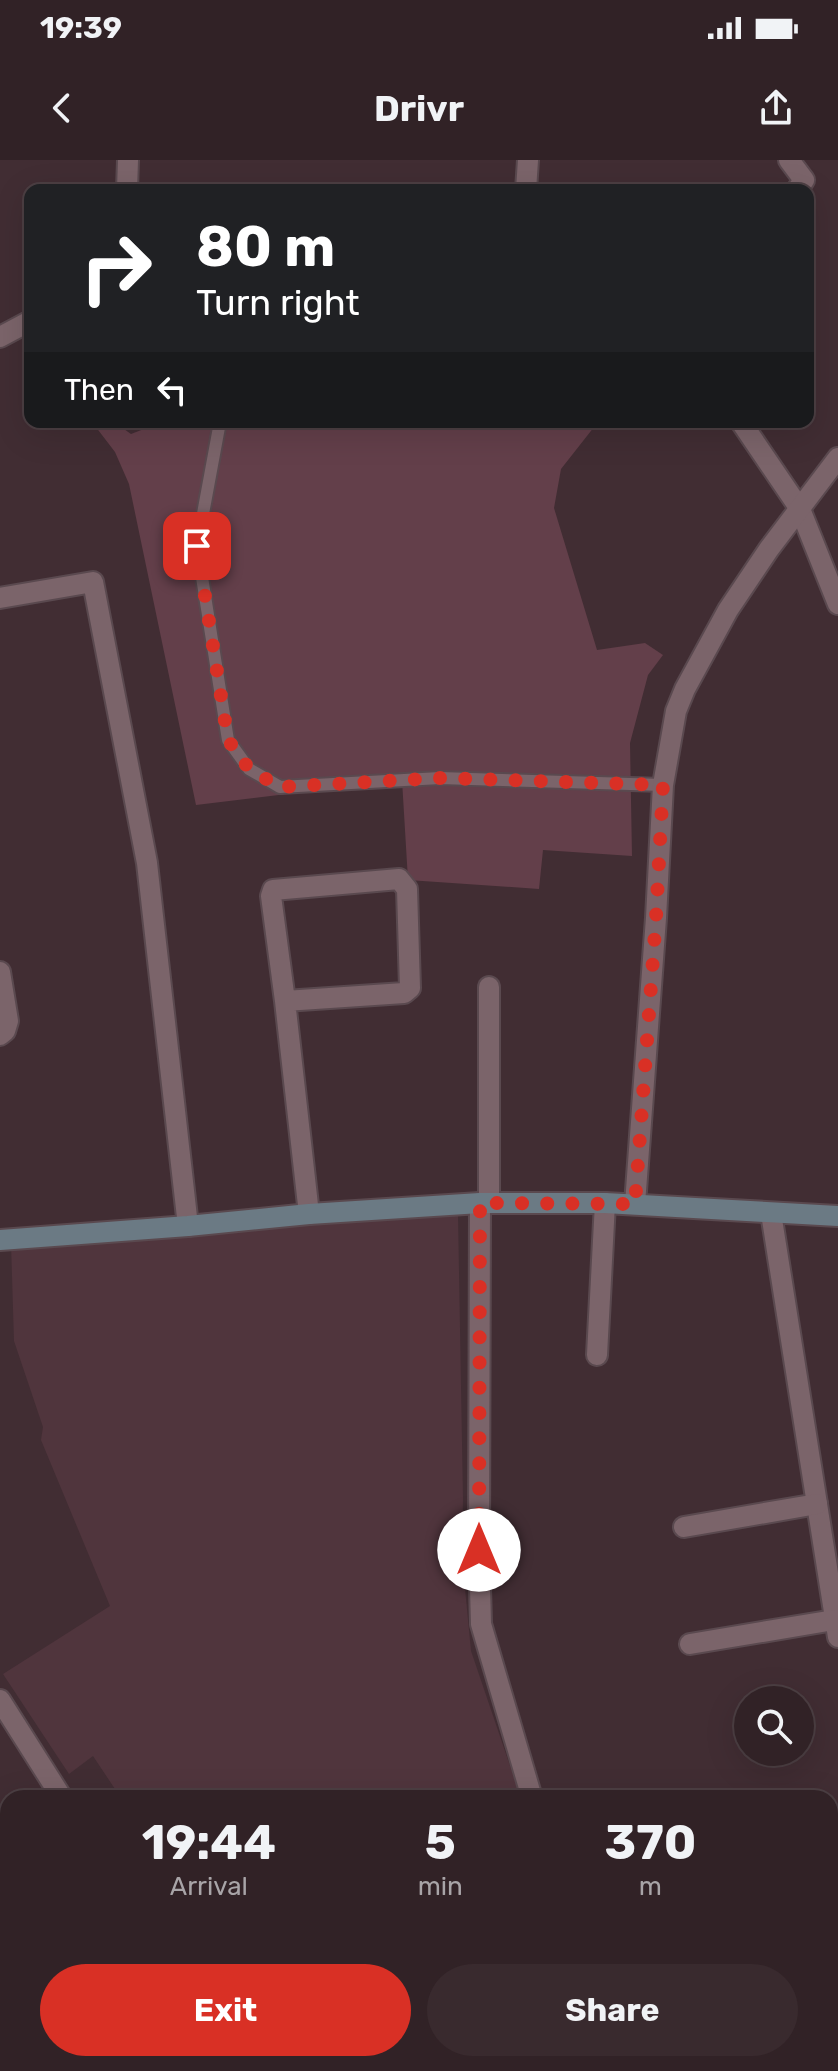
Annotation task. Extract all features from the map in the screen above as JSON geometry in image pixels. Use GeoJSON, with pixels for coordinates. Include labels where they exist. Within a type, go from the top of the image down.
{"type":"FeatureCollection","features":[{"type":"Feature","properties":{"kind":"street"},"geometry":{"type":"LineString","coordinates":[[127,184],[128,160]]}},
{"type":"Feature","properties":{"kind":"street"},"geometry":{"type":"LineString","coordinates":[[526,184],[528,160]]}},
{"type":"Feature","properties":{"kind":"street"},"geometry":{"type":"LineString","coordinates":[[789,160],[804,180],[801,184]]}},
{"type":"Feature","properties":{"kind":"street"},"geometry":{"type":"LineString","coordinates":[[0,337],[24,324]]}},
{"type":"Feature","properties":{"kind":"street"},"geometry":{"type":"LineString","coordinates":[[745,428],[800,509],[838,604]]}},
{"type":"Feature","properties":{"kind":"street"},"geometry":{"type":"LineString","coordinates":[[635,1204],[663,785],[676,711],[728,610],[769,549],[838,458]]}},
{"type":"Feature","properties":{"kind":"street"},"geometry":{"type":"LineString","coordinates":[[0,598],[93,582],[147,863],[188,1226]]}},
{"type":"Feature","properties":{"kind":"street"},"geometry":{"type":"LineString","coordinates":[[285,1001],[404,993],[410,988],[407,889],[399,879],[273,890],[271,896],[309,1214]]}},
{"type":"Feature","properties":{"kind":"street"},"geometry":{"type":"LineString","coordinates":[[0,972],[8,1021],[0,1035]]}},
{"type":"Feature","properties":{"kind":"street"},"geometry":{"type":"LineString","coordinates":[[489,987],[479,1550],[481,1624],[530,1790]]}},
{"type":"Feature","properties":{"kind":"street"},"geometry":{"type":"LineString","coordinates":[[0,1240],[309,1214],[485,1203],[635,1204],[838,1216]]}},
{"type":"Feature","properties":{"kind":"street"},"geometry":{"type":"LineString","coordinates":[[597,1355],[605,1203]]}},
{"type":"Feature","properties":{"kind":"street"},"geometry":{"type":"LineString","coordinates":[[690,1644],[836,1628],[771,1213]]}},
{"type":"Feature","properties":{"kind":"street"},"geometry":{"type":"LineString","coordinates":[[684,1527],[817,1504]]}},
{"type":"Feature","properties":{"kind":"street"},"geometry":{"type":"LineString","coordinates":[[0,1700],[57,1790]]}},
{"type":"Feature","properties":{"kind":"lane"},"geometry":{"type":"LineString","coordinates":[[219,428],[197,546],[228,740],[249,769],[280,787],[440,778],[663,785]]}},
{"type":"Feature","properties":{"kind":"shaded area"},"geometry":{"type":"Polygon","coordinates":[[[97,428],[122,428],[131,434],[146,428],[593,428],[561,469],[554,508],[597,650],[645,643],[663,655],[648,675],[630,743],[632,856],[543,850],[539,889],[408,880],[402,780],[196,805],[129,484],[115,452],[97,428]]]}},
{"type":"Feature","properties":{"kind":"shaded area"},"geometry":{"type":"Polygon","coordinates":[[[448,1206],[458,1215],[462,1557],[471,1651],[518,1790],[116,1790],[93,1756],[69,1774],[3,1674],[110,1606],[41,1440],[43,1427],[14,1341],[11,1243],[448,1206]]]}},
{"type":"Feature","properties":{"kind":"route"},"geometry":{"type":"LineString","coordinates":[[197,546],[228,740],[249,769],[280,787],[440,778],[663,785],[635,1204],[480,1203],[479,1550]]}}]}
